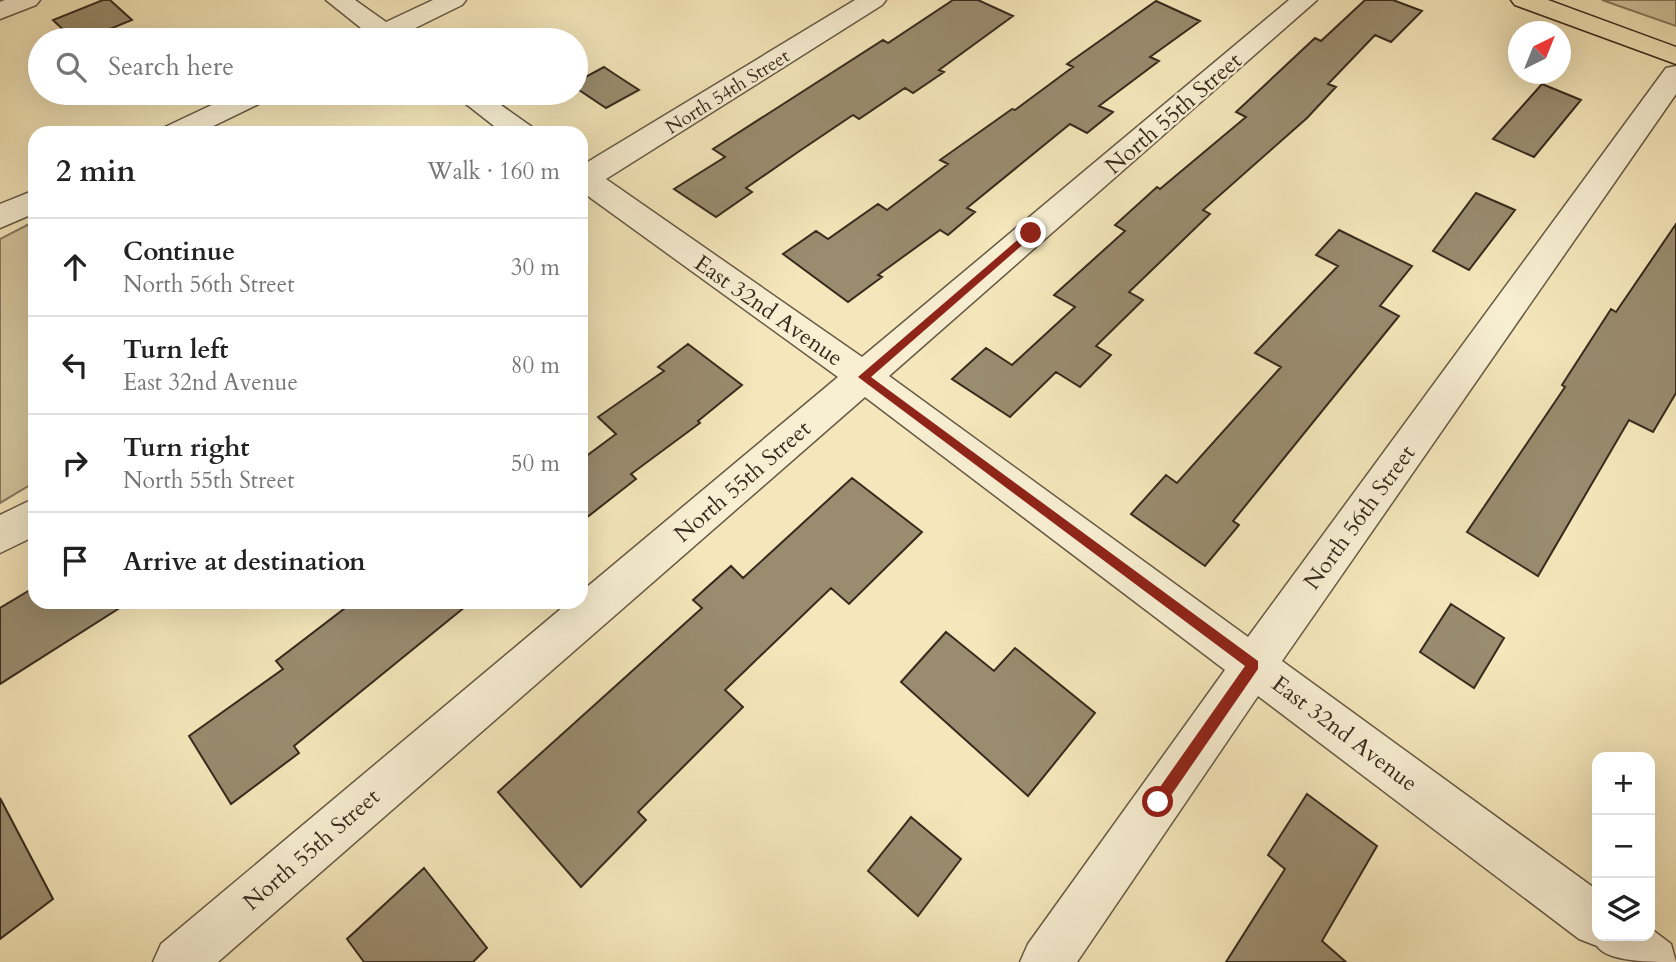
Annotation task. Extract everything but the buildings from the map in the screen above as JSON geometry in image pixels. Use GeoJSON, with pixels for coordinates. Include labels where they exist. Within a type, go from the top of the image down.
{"type":"FeatureCollection","features":[{"type":"Feature","properties":{"kind":"main road"},"geometry":{"type":"LineString","coordinates":[[1524,0],[1676,56]]}},
{"type":"Feature","properties":{"kind":"street"},"geometry":{"type":"LineString","coordinates":[[0,10],[27,0]]}},
{"type":"Feature","properties":{"kind":"street"},"geometry":{"type":"LineString","coordinates":[[339,0],[371,28]]}},
{"type":"Feature","properties":{"kind":"street"},"geometry":{"type":"LineString","coordinates":[[401,28],[453,0]]}},
{"type":"Feature","properties":{"kind":"street","name":"North 54th Street"},"geometry":{"type":"LineString","coordinates":[[588,175],[873,0]]}},
{"type":"Feature","properties":{"kind":"street","name":"North 55th Street"},"geometry":{"type":"LineString","coordinates":[[179,962],[1304,0]]}},
{"type":"Feature","properties":{"kind":"street","name":"North 56th Street"},"geometry":{"type":"LineString","coordinates":[[1046,962],[1254,665],[1676,74]]}},
{"type":"Feature","properties":{"kind":"street"},"geometry":{"type":"LineString","coordinates":[[190,126],[234,105]]}},
{"type":"Feature","properties":{"kind":"street"},"geometry":{"type":"LineString","coordinates":[[483,105],[512,126]]}},
{"type":"Feature","properties":{"kind":"street","name":"East 32nd Avenue"},"geometry":{"type":"LineString","coordinates":[[588,183],[863,377],[1592,916]]}},
{"type":"Feature","properties":{"kind":"street"},"geometry":{"type":"LineString","coordinates":[[0,217],[28,203]]}},
{"type":"Feature","properties":{"kind":"street"},"geometry":{"type":"LineString","coordinates":[[0,536],[28,519]]}},
{"type":"Feature","properties":{"kind":"street"},"geometry":{"type":"LineString","coordinates":[[1625,941],[1653,962]]}},
{"type":"Feature","properties":{"kind":"shaded area"},"geometry":{"type":"Polygon","coordinates":[[[1602,0],[1676,0],[1676,26],[1602,0]]]}},
{"type":"Feature","properties":{"kind":"shaded area"},"geometry":{"type":"Polygon","coordinates":[[[28,225],[28,486],[0,503],[0,239],[28,225]]]}},
{"type":"Feature","properties":{"kind":"route"},"geometry":{"type":"LineString","coordinates":[[1031,233],[863,377],[1254,665],[1158,802]]}}]}
